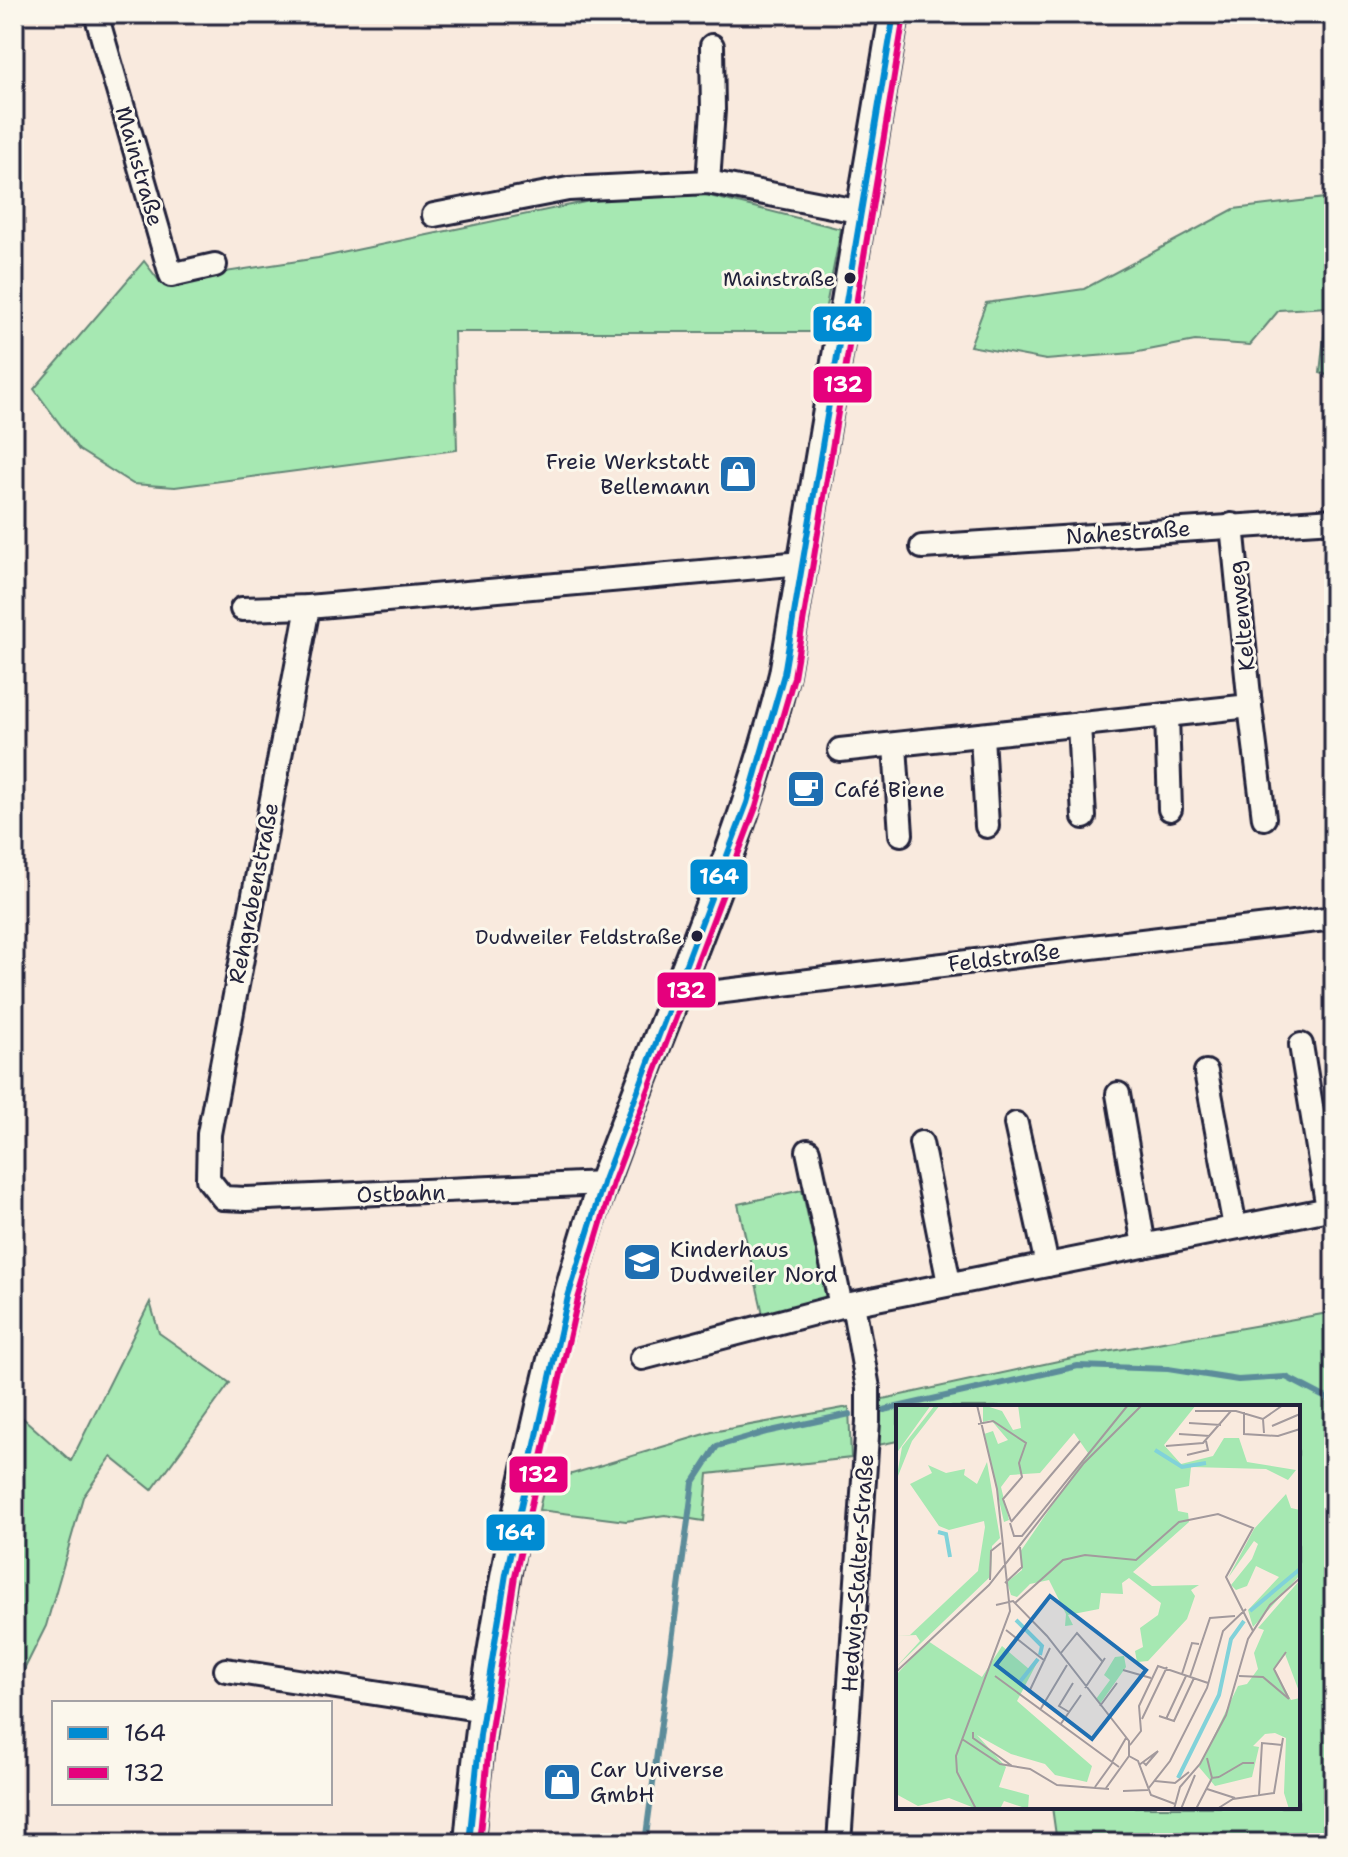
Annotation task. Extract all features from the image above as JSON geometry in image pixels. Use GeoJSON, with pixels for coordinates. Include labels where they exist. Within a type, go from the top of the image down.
{"type":"FeatureCollection","features":[{"type":"Feature","properties":{"kind":"street","name":"Mainstraße"},"geometry":{"type":"LineString","coordinates":[[96,14],[171,275],[215,265]]}},
{"type":"Feature","properties":{"kind":"street"},"geometry":{"type":"LineString","coordinates":[[469,1843],[484,1710],[519,1500],[552,1356],[603,1183],[765,755],[784,674],[894,14]]}},
{"type":"Feature","properties":{"kind":"street"},"geometry":{"type":"LineString","coordinates":[[708,182],[712,46]]}},
{"type":"Feature","properties":{"kind":"street"},"geometry":{"type":"LineString","coordinates":[[434,215],[568,189],[708,182],[862,212]]}},
{"type":"Feature","properties":{"kind":"street","name":"Nahestraße"},"geometry":{"type":"LineString","coordinates":[[922,547],[1334,520]]}},
{"type":"Feature","properties":{"kind":"street","name":"Keltenweg"},"geometry":{"type":"LineString","coordinates":[[1232,525],[1264,818]]}},
{"type":"Feature","properties":{"kind":"street"},"geometry":{"type":"LineString","coordinates":[[242,609],[308,607],[802,563]]}},
{"type":"Feature","properties":{"kind":"street","name":"Rehgrabenstraße"},"geometry":{"type":"LineString","coordinates":[[208,1179],[209,1134],[308,607]]}},
{"type":"Feature","properties":{"kind":"street"},"geometry":{"type":"LineString","coordinates":[[840,750],[1250,706]]}},
{"type":"Feature","properties":{"kind":"street"},"geometry":{"type":"LineString","coordinates":[[1167,715],[1170,809]]}},
{"type":"Feature","properties":{"kind":"street"},"geometry":{"type":"LineString","coordinates":[[1079,724],[1084,817]]}},
{"type":"Feature","properties":{"kind":"street"},"geometry":{"type":"LineString","coordinates":[[982,735],[987,826]]}},
{"type":"Feature","properties":{"kind":"street"},"geometry":{"type":"LineString","coordinates":[[895,746],[901,834]]}},
{"type":"Feature","properties":{"kind":"street","name":"Feldstraße"},"geometry":{"type":"LineString","coordinates":[[675,997],[1334,918]]}},
{"type":"Feature","properties":{"kind":"street"},"geometry":{"type":"LineString","coordinates":[[642,1358],[847,1305],[1331,1209],[1301,1045]]}},
{"type":"Feature","properties":{"kind":"street"},"geometry":{"type":"LineString","coordinates":[[1206,1072],[1235,1227]]}},
{"type":"Feature","properties":{"kind":"street"},"geometry":{"type":"LineString","coordinates":[[1118,1094],[1144,1246]]}},
{"type":"Feature","properties":{"kind":"street"},"geometry":{"type":"LineString","coordinates":[[1016,1124],[1047,1265]]}},
{"type":"Feature","properties":{"kind":"street"},"geometry":{"type":"LineString","coordinates":[[921,1143],[949,1283]]}},
{"type":"Feature","properties":{"kind":"street","name":"Hedwig-Stalter-Straße"},"geometry":{"type":"LineString","coordinates":[[808,1151],[868,1388],[839,1843]]}},
{"type":"Feature","properties":{"kind":"street","name":"Ostbahn"},"geometry":{"type":"LineString","coordinates":[[208,1179],[223,1198],[246,1199],[603,1183]]}},
{"type":"Feature","properties":{"kind":"street"},"geometry":{"type":"LineString","coordinates":[[226,1670],[484,1710]]}},
{"type":"Feature","properties":{"kind":"green space"},"geometry":{"type":"Polygon","coordinates":[[[702,194],[841,229],[821,332],[454,332],[457,450],[175,487],[133,484],[79,450],[34,389],[144,261],[160,282],[318,258],[604,198],[702,194]]]}},
{"type":"Feature","properties":{"kind":"green space"},"geometry":{"type":"Polygon","coordinates":[[[1334,197],[1334,377],[1320,373],[1327,307],[1279,310],[1250,345],[1195,341],[1133,353],[1046,360],[970,346],[986,303],[1084,289],[1234,209],[1334,197]]]}},
{"type":"Feature","properties":{"kind":"green space"},"geometry":{"type":"Polygon","coordinates":[[[802,1190],[827,1300],[763,1314],[738,1204],[802,1190]]]}},
{"type":"Feature","properties":{"kind":"green space"},"geometry":{"type":"Polygon","coordinates":[[[150,1302],[159,1333],[230,1383],[152,1490],[111,1457],[83,1497],[46,1626],[14,1690],[14,1410],[71,1461],[150,1302]]]}},
{"type":"Feature","properties":{"kind":"green space"},"geometry":{"type":"Polygon","coordinates":[[[1334,1312],[1334,1843],[1057,1843],[1052,1809],[1300,1809],[1300,1405],[896,1405],[896,1441],[878,1445],[878,1400],[1072,1358],[1334,1312]]]}},
{"type":"Feature","properties":{"kind":"green space"},"geometry":{"type":"Polygon","coordinates":[[[849,1407],[851,1458],[708,1474],[704,1521],[665,1515],[626,1521],[539,1510],[545,1482],[712,1432],[849,1407]]]}},
{"type":"Feature","properties":{"kind":"waterway"},"geometry":{"type":"LineString","coordinates":[[906,1405],[1078,1366],[1168,1369],[1238,1380],[1286,1377],[1334,1402]]}},
{"type":"Feature","properties":{"kind":"waterway"},"geometry":{"type":"LineString","coordinates":[[884,1410],[896,1407]]}},
{"type":"Feature","properties":{"kind":"waterway"},"geometry":{"type":"LineString","coordinates":[[645,1843],[693,1483],[717,1446],[850,1414]]}},
{"type":"Feature","properties":{"kind":"transit line","name":"164"},"geometry":{"type":"LineString","coordinates":[[469,1843],[480,1735],[506,1574],[568,1297],[604,1180],[747,803],[784,674],[894,14]]}},
{"type":"Feature","properties":{"kind":"transit line","name":"132"},"geometry":{"type":"LineString","coordinates":[[479,1843],[490,1736],[515,1576],[578,1299],[613,1183],[756,807],[794,677],[904,16]]}},
{"type":"Feature","properties":{"kind":"place","name":"Mainstraße"},"geometry":{"type":"Point","coordinates":[850,278]}},
{"type":"Feature","properties":{"kind":"place","name":"Freie Werkstatt Bellemann"},"geometry":{"type":"Point","coordinates":[738,474]}},
{"type":"Feature","properties":{"kind":"place","name":"Café Biene"},"geometry":{"type":"Point","coordinates":[806,789]}},
{"type":"Feature","properties":{"kind":"place","name":"Dudweiler Feldstraße"},"geometry":{"type":"Point","coordinates":[697,936]}},
{"type":"Feature","properties":{"kind":"place","name":"Kinderhaus Dudweiler Nord"},"geometry":{"type":"Point","coordinates":[642,1262]}},
{"type":"Feature","properties":{"kind":"place","name":"Car Universe GmbH"},"geometry":{"type":"Point","coordinates":[562,1782]}}]}
